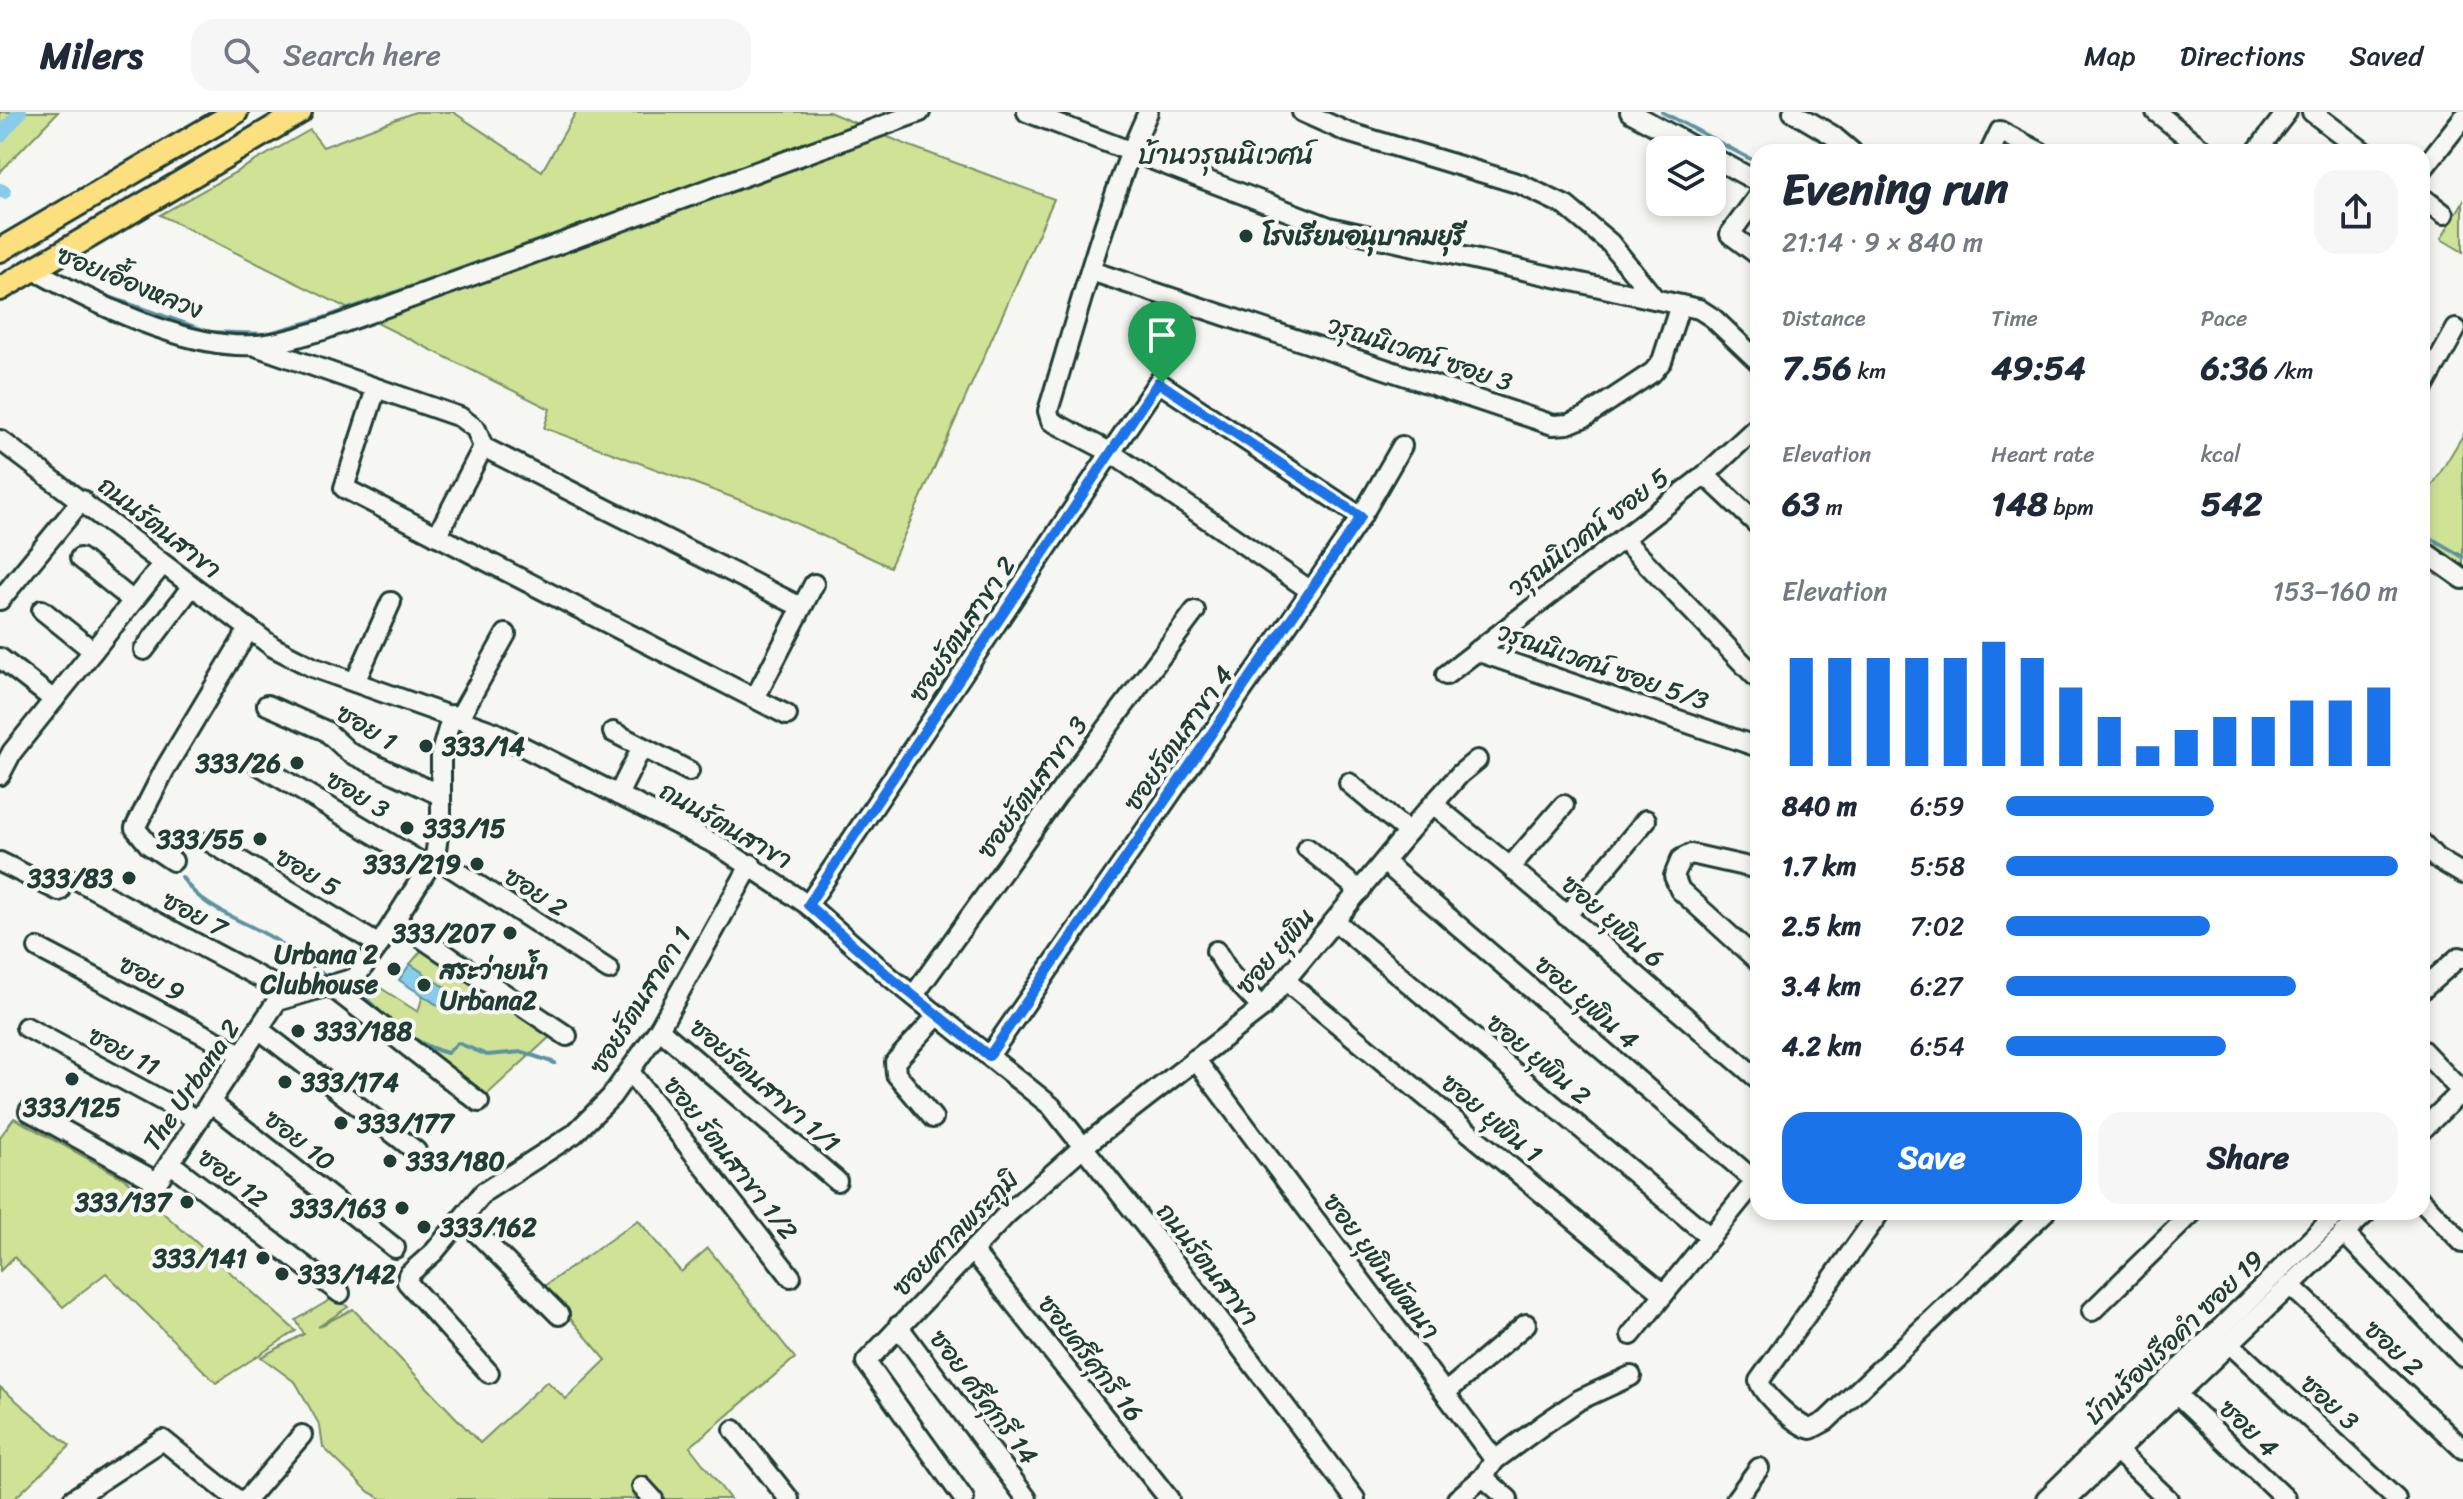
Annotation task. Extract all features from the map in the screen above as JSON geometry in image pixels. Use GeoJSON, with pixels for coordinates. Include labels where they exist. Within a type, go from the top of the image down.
{"type":"FeatureCollection","features":[{"type":"Feature","properties":{"kind":"main road"},"geometry":{"type":"LineString","coordinates":[[34,270],[8,246],[236,112]]}},
{"type":"Feature","properties":{"kind":"main road"},"geometry":{"type":"LineString","coordinates":[[0,289],[300,112]]}},
{"type":"Feature","properties":{"kind":"street"},"geometry":{"type":"LineString","coordinates":[[255,346],[323,330],[920,112]]}},
{"type":"Feature","properties":{"kind":"street"},"geometry":{"type":"LineString","coordinates":[[1027,112],[1329,227],[1699,309],[1750,352]]}},
{"type":"Feature","properties":{"kind":"street"},"geometry":{"type":"LineString","coordinates":[[1148,112],[1130,152],[1091,271],[1048,411],[1051,421],[1110,452],[1311,591]]}},
{"type":"Feature","properties":{"kind":"street"},"geometry":{"type":"LineString","coordinates":[[1302,112],[1347,132],[1520,184],[1566,206],[1610,243],[1655,299]]}},
{"type":"Feature","properties":{"kind":"street"},"geometry":{"type":"LineString","coordinates":[[1630,112],[1674,136]]}},
{"type":"Feature","properties":{"kind":"street"},"geometry":{"type":"LineString","coordinates":[[1793,112],[1843,144]]}},
{"type":"Feature","properties":{"kind":"street"},"geometry":{"type":"LineString","coordinates":[[2156,112],[2196,144]]}},
{"type":"Feature","properties":{"kind":"street"},"geometry":{"type":"LineString","coordinates":[[2262,144],[2287,112]]}},
{"type":"Feature","properties":{"kind":"street"},"geometry":{"type":"LineString","coordinates":[[2312,112],[2354,144]]}},
{"type":"Feature","properties":{"kind":"street"},"geometry":{"type":"LineString","coordinates":[[2430,159],[2462,115]]}},
{"type":"Feature","properties":{"kind":"street"},"geometry":{"type":"LineString","coordinates":[[1994,144],[2000,131],[2025,144]]}},
{"type":"Feature","properties":{"kind":"street"},"geometry":{"type":"LineString","coordinates":[[1726,165],[1750,178]]}},
{"type":"Feature","properties":{"kind":"street"},"geometry":{"type":"LineString","coordinates":[[2430,203],[2444,214]]}},
{"type":"Feature","properties":{"kind":"street"},"geometry":{"type":"LineString","coordinates":[[1750,207],[1730,234],[1750,249]]}},
{"type":"Feature","properties":{"kind":"street","name":"ซอยเอื้องหลวง"},"geometry":{"type":"LineString","coordinates":[[34,270],[85,298],[195,339],[255,346]]}},
{"type":"Feature","properties":{"kind":"street","name":"วรุณนิเวศน์ ซอย 3"},"geometry":{"type":"LineString","coordinates":[[1091,271],[1553,425],[1568,424],[1585,417],[1653,372],[1662,361],[1680,305]]}},
{"type":"Feature","properties":{"kind":"street"},"geometry":{"type":"LineString","coordinates":[[2430,376],[2456,329]]}},
{"type":"Feature","properties":{"kind":"street"},"geometry":{"type":"LineString","coordinates":[[255,346],[460,417],[476,429],[483,447],[801,607]]}},
{"type":"Feature","properties":{"kind":"street","name":"ซอยรัตนสาขา 2"},"geometry":{"type":"LineString","coordinates":[[808,905],[1158,382],[1361,517]]}},
{"type":"Feature","properties":{"kind":"street"},"geometry":{"type":"LineString","coordinates":[[376,389],[344,488],[787,715]]}},
{"type":"Feature","properties":{"kind":"street","name":"วรุณนิเวศน์ ซอย 5"},"geometry":{"type":"LineString","coordinates":[[1446,675],[1705,475],[1750,433]]}},
{"type":"Feature","properties":{"kind":"street","name":"ถนนรัตนสาขา"},"geometry":{"type":"LineString","coordinates":[[0,440],[273,647],[312,667],[494,732],[719,846],[751,864],[808,905],[1051,1106],[1355,1499]]}},
{"type":"Feature","properties":{"kind":"street","name":"ซอยรัตนสาขา 4"},"geometry":{"type":"LineString","coordinates":[[989,1056],[1311,591],[1361,517],[1402,446]]}},
{"type":"Feature","properties":{"kind":"street"},"geometry":{"type":"LineString","coordinates":[[437,536],[483,447]]}},
{"type":"Feature","properties":{"kind":"street"},"geometry":{"type":"LineString","coordinates":[[1705,475],[1750,517]]}},
{"type":"Feature","properties":{"kind":"street"},"geometry":{"type":"LineString","coordinates":[[0,600],[82,500]]}},
{"type":"Feature","properties":{"kind":"street"},"geometry":{"type":"LineString","coordinates":[[1623,539],[1750,671]]}},
{"type":"Feature","properties":{"kind":"street"},"geometry":{"type":"LineString","coordinates":[[2430,556],[2463,579]]}},
{"type":"Feature","properties":{"kind":"street"},"geometry":{"type":"LineString","coordinates":[[80,558],[133,601]]}},
{"type":"Feature","properties":{"kind":"street"},"geometry":{"type":"LineString","coordinates":[[0,775],[6,747],[54,700],[162,565]]}},
{"type":"Feature","properties":{"kind":"street"},"geometry":{"type":"LineString","coordinates":[[755,698],[814,584]]}},
{"type":"Feature","properties":{"kind":"street"},"geometry":{"type":"LineString","coordinates":[[144,650],[192,586]]}},
{"type":"Feature","properties":{"kind":"street"},"geometry":{"type":"LineString","coordinates":[[355,682],[391,602]]}},
{"type":"Feature","properties":{"kind":"street"},"geometry":{"type":"LineString","coordinates":[[42,610],[93,651]]}},
{"type":"Feature","properties":{"kind":"street","name":"ซอยรัตนสาขา 3"},"geometry":{"type":"LineString","coordinates":[[914,995],[1069,779],[1195,611]]}},
{"type":"Feature","properties":{"kind":"street"},"geometry":{"type":"LineString","coordinates":[[173,861],[149,845],[135,828],[165,769],[249,629]]}},
{"type":"Feature","properties":{"kind":"street"},"geometry":{"type":"LineString","coordinates":[[286,998],[355,978],[432,862],[441,815],[441,753],[456,717],[506,634]]}},
{"type":"Feature","properties":{"kind":"street","name":"วรุณนิเวศน์ ซอย 5/3"},"geometry":{"type":"LineString","coordinates":[[1476,651],[1750,744]]}},
{"type":"Feature","properties":{"kind":"street"},"geometry":{"type":"LineString","coordinates":[[0,658],[54,700]]}},
{"type":"Feature","properties":{"kind":"street","name":"ซอย 1"},"geometry":{"type":"LineString","coordinates":[[267,705],[326,731],[350,753],[440,795]]}},
{"type":"Feature","properties":{"kind":"street"},"geometry":{"type":"LineString","coordinates":[[613,732],[689,771]]}},
{"type":"Feature","properties":{"kind":"street"},"geometry":{"type":"LineString","coordinates":[[618,795],[642,747]]}},
{"type":"Feature","properties":{"kind":"street","name":"ซอย ยุพิน"},"geometry":{"type":"LineString","coordinates":[[1084,1146],[1262,1008],[1408,832],[1477,760]]}},
{"type":"Feature","properties":{"kind":"street","name":"ซอย 3"},"geometry":{"type":"LineString","coordinates":[[259,765],[432,862]]}},
{"type":"Feature","properties":{"kind":"street"},"geometry":{"type":"LineString","coordinates":[[1349,783],[1408,832]]}},
{"type":"Feature","properties":{"kind":"street","name":"ซอย ยุพิน 6"},"geometry":{"type":"LineString","coordinates":[[1433,804],[1750,1072]]}},
{"type":"Feature","properties":{"kind":"street"},"geometry":{"type":"LineString","coordinates":[[1510,867],[1564,805]]}},
{"type":"Feature","properties":{"kind":"street"},"geometry":{"type":"LineString","coordinates":[[1566,916],[1646,820]]}},
{"type":"Feature","properties":{"kind":"street","name":"ซอย 5"},"geometry":{"type":"LineString","coordinates":[[210,842],[379,945]]}},
{"type":"Feature","properties":{"kind":"street"},"geometry":{"type":"LineString","coordinates":[[1307,848],[1360,891]]}},
{"type":"Feature","properties":{"kind":"street"},"geometry":{"type":"LineString","coordinates":[[2430,850],[2448,867],[2463,874]]}},
{"type":"Feature","properties":{"kind":"street"},"geometry":{"type":"LineString","coordinates":[[1750,867],[1691,854],[1681,859],[1674,876],[1680,890],[1750,954]]}},
{"type":"Feature","properties":{"kind":"street"},"geometry":{"type":"LineString","coordinates":[[0,862],[59,891]]}},
{"type":"Feature","properties":{"kind":"street","name":"ซอย 2"},"geometry":{"type":"LineString","coordinates":[[432,862],[609,970]]}},
{"type":"Feature","properties":{"kind":"street","name":"ซอย ยุพิน 4"},"geometry":{"type":"LineString","coordinates":[[1384,862],[1750,1174]]}},
{"type":"Feature","properties":{"kind":"street","name":"ซอยรัตนสาคา 1"},"geometry":{"type":"LineString","coordinates":[[489,1373],[406,1279],[434,1252],[484,1192],[574,1134],[594,1116],[630,1072],[659,1029],[751,864]]}},
{"type":"Feature","properties":{"kind":"street","name":"ซอย 7"},"geometry":{"type":"LineString","coordinates":[[77,880],[274,985],[286,998]]}},
{"type":"Feature","properties":{"kind":"street"},"geometry":{"type":"LineString","coordinates":[[395,920],[567,1036]]}},
{"type":"Feature","properties":{"kind":"street","name":"ซอย ยุพิน 2"},"geometry":{"type":"LineString","coordinates":[[1335,921],[1710,1237]]}},
{"type":"Feature","properties":{"kind":"street","name":"ซอย 9"},"geometry":{"type":"LineString","coordinates":[[38,948],[241,1054]]}},
{"type":"Feature","properties":{"kind":"street"},"geometry":{"type":"LineString","coordinates":[[1216,951],[1231,975],[1262,1008]]}},
{"type":"Feature","properties":{"kind":"street"},"geometry":{"type":"LineString","coordinates":[[2430,983],[2459,957],[2463,958]]}},
{"type":"Feature","properties":{"kind":"street","name":"ซอย ยุพิน 1"},"geometry":{"type":"LineString","coordinates":[[1286,981],[1664,1294]]}},
{"type":"Feature","properties":{"kind":"street"},"geometry":{"type":"LineString","coordinates":[[336,984],[479,1102]]}},
{"type":"Feature","properties":{"kind":"street","name":"The Urbana 2"},"geometry":{"type":"LineString","coordinates":[[29,1111],[154,1187],[277,1001],[286,998]]}},
{"type":"Feature","properties":{"kind":"street"},"geometry":{"type":"LineString","coordinates":[[933,1118],[896,1074],[895,1062],[938,1015]]}},
{"type":"Feature","properties":{"kind":"street","name":"ซอย 11"},"geometry":{"type":"LineString","coordinates":[[26,1027],[198,1120]]}},
{"type":"Feature","properties":{"kind":"street","name":"ซอยรัตนสาขา 1/1"},"geometry":{"type":"LineString","coordinates":[[659,1029],[837,1181]]}},
{"type":"Feature","properties":{"kind":"street"},"geometry":{"type":"LineString","coordinates":[[260,1030],[416,1151]]}},
{"type":"Feature","properties":{"kind":"street"},"geometry":{"type":"LineString","coordinates":[[2430,1058],[2462,1092],[2430,1122]]}},
{"type":"Feature","properties":{"kind":"street","name":"ซอย ยุพินพัฒนา"},"geometry":{"type":"LineString","coordinates":[[1195,1059],[1495,1460]]}},
{"type":"Feature","properties":{"kind":"street","name":"ซอย รัตนสาขา 1/2"},"geometry":{"type":"LineString","coordinates":[[630,1072],[791,1277]]}},
{"type":"Feature","properties":{"kind":"street","name":"ซอย 10"},"geometry":{"type":"LineString","coordinates":[[210,1102],[364,1227],[395,1248]]}},
{"type":"Feature","properties":{"kind":"street","name":"ซอยศาลพระภูมิ"},"geometry":{"type":"LineString","coordinates":[[964,1499],[866,1362],[972,1250],[1084,1146]]}},
{"type":"Feature","properties":{"kind":"street","name":"ซอย 12"},"geometry":{"type":"LineString","coordinates":[[170,1163],[334,1282]]}},
{"type":"Feature","properties":{"kind":"street"},"geometry":{"type":"LineString","coordinates":[[1631,1335],[1750,1188]]}},
{"type":"Feature","properties":{"kind":"street"},"geometry":{"type":"LineString","coordinates":[[2430,1209],[2463,1243]]}},
{"type":"Feature","properties":{"kind":"street"},"geometry":{"type":"LineString","coordinates":[[463,1219],[559,1315]]}},
{"type":"Feature","properties":{"kind":"street"},"geometry":{"type":"LineString","coordinates":[[1874,1220],[1759,1381],[1765,1392],[1802,1427],[1811,1429],[1826,1421],[2037,1220]]}},
{"type":"Feature","properties":{"kind":"street"},"geometry":{"type":"LineString","coordinates":[[2092,1311],[2185,1220]]}},
{"type":"Feature","properties":{"kind":"street","name":"บ้านร้องเรือคำ ซอย 19"},"geometry":{"type":"LineString","coordinates":[[2046,1499],[2331,1220]]}},
{"type":"Feature","properties":{"kind":"street"},"geometry":{"type":"LineString","coordinates":[[2067,1499],[2358,1220]]}},
{"type":"Feature","properties":{"kind":"street"},"geometry":{"type":"LineString","coordinates":[[2344,1233],[2463,1357]]}},
{"type":"Feature","properties":{"kind":"street","name":"ซอยศรีศุกรี 16"},"geometry":{"type":"LineString","coordinates":[[972,1250],[1169,1499]]}},
{"type":"Feature","properties":{"kind":"street","name":"ซอย 2"},"geometry":{"type":"LineString","coordinates":[[2290,1285],[2463,1449]]}},
{"type":"Feature","properties":{"kind":"street"},"geometry":{"type":"LineString","coordinates":[[1445,1393],[1526,1324]]}},
{"type":"Feature","properties":{"kind":"street","name":"ซอย ศรีศุกรี 14"},"geometry":{"type":"LineString","coordinates":[[898,1326],[1027,1499]]}},
{"type":"Feature","properties":{"kind":"street","name":"ซอย 3"},"geometry":{"type":"LineString","coordinates":[[2229,1343],[2396,1499]]}},
{"type":"Feature","properties":{"kind":"street"},"geometry":{"type":"LineString","coordinates":[[1457,1499],[1483,1477],[1495,1460],[1579,1400],[1631,1376]]}},
{"type":"Feature","properties":{"kind":"street","name":"ซอย 4"},"geometry":{"type":"LineString","coordinates":[[2176,1394],[2286,1499]]}},
{"type":"Feature","properties":{"kind":"street"},"geometry":{"type":"LineString","coordinates":[[734,1430],[789,1499]]}},
{"type":"Feature","properties":{"kind":"street"},"geometry":{"type":"LineString","coordinates":[[247,1499],[302,1435]]}},
{"type":"Feature","properties":{"kind":"street"},"geometry":{"type":"LineString","coordinates":[[76,1498],[163,1440],[236,1499]]}},
{"type":"Feature","properties":{"kind":"street"},"geometry":{"type":"LineString","coordinates":[[2117,1451],[2168,1499]]}},
{"type":"Feature","properties":{"kind":"street"},"geometry":{"type":"LineString","coordinates":[[1736,1499],[1759,1468]]}},
{"type":"Feature","properties":{"kind":"street"},"geometry":{"type":"LineString","coordinates":[[1483,1477],[1508,1499]]}},
{"type":"Feature","properties":{"kind":"green space"},"geometry":{"type":"Polygon","coordinates":[[[0,112],[58,112],[0,172],[0,112]]]}},
{"type":"Feature","properties":{"kind":"green space"},"geometry":{"type":"Polygon","coordinates":[[[415,112],[453,112],[542,171],[576,112],[829,112],[907,145],[1054,199],[890,567],[767,510],[544,428],[550,409],[160,215],[310,130],[323,147],[415,112]]]}},
{"type":"Feature","properties":{"kind":"green space"},"geometry":{"type":"Polygon","coordinates":[[[2463,202],[2463,252],[2441,239],[2463,202]]]}},
{"type":"Feature","properties":{"kind":"green space"},"geometry":{"type":"Polygon","coordinates":[[[2463,435],[2463,566],[2430,545],[2430,490],[2463,435]]]}},
{"type":"Feature","properties":{"kind":"green space"},"geometry":{"type":"Polygon","coordinates":[[[426,945],[553,1034],[479,1102],[335,991],[373,983],[418,1012],[423,995],[439,1006],[449,990],[410,964],[426,945]]]}},
{"type":"Feature","properties":{"kind":"green space"},"geometry":{"type":"Polygon","coordinates":[[[14,1118],[125,1179],[296,1331],[216,1383],[106,1273],[63,1307],[14,1257],[0,1271],[0,1137],[14,1118]]]}},
{"type":"Feature","properties":{"kind":"green space"},"geometry":{"type":"Polygon","coordinates":[[[638,1220],[681,1272],[708,1248],[795,1358],[690,1447],[730,1499],[382,1499],[369,1492],[323,1447],[320,1426],[296,1383],[261,1357],[304,1334],[296,1320],[335,1297],[348,1307],[318,1327],[353,1309],[480,1443],[547,1381],[566,1399],[606,1360],[543,1287],[638,1220]]]}},
{"type":"Feature","properties":{"kind":"green space"},"geometry":{"type":"Polygon","coordinates":[[[0,1387],[70,1446],[14,1499],[0,1499],[0,1387]]]}},
{"type":"Feature","properties":{"kind":"water","name":"สระว่ายน้ำ Urbana2"},"geometry":{"type":"Polygon","coordinates":[[[410,964],[449,990],[439,1006],[399,980],[410,964]]]}},
{"type":"Feature","properties":{"kind":"waterway"},"geometry":{"type":"LineString","coordinates":[[0,136],[20,112]]}},
{"type":"Feature","properties":{"kind":"waterway"},"geometry":{"type":"LineString","coordinates":[[1662,112],[1750,159]]}},
{"type":"Feature","properties":{"kind":"waterway"},"geometry":{"type":"LineString","coordinates":[[95,292],[209,332],[266,334],[324,318],[784,152]]}},
{"type":"Feature","properties":{"kind":"waterway"},"geometry":{"type":"LineString","coordinates":[[0,190],[4,192]]}},
{"type":"Feature","properties":{"kind":"waterway"},"geometry":{"type":"LineString","coordinates":[[2430,538],[2463,557]]}},
{"type":"Feature","properties":{"kind":"waterway"},"geometry":{"type":"LineString","coordinates":[[182,877],[211,906],[274,939],[330,978]]}},
{"type":"Feature","properties":{"kind":"waterway"},"geometry":{"type":"LineString","coordinates":[[349,987],[365,997],[401,1030],[437,1050],[447,1053],[458,1043],[487,1055],[522,1052],[555,1063]]}},
{"type":"Feature","properties":{"kind":"place","name":"โรงเรียนอนุบาลมยุรี"},"geometry":{"type":"Point","coordinates":[1246,236]}},
{"type":"Feature","properties":{"kind":"place","name":"333/14"},"geometry":{"type":"Point","coordinates":[426,746]}},
{"type":"Feature","properties":{"kind":"place","name":"333/26"},"geometry":{"type":"Point","coordinates":[297,763]}},
{"type":"Feature","properties":{"kind":"place","name":"333/15"},"geometry":{"type":"Point","coordinates":[407,828]}},
{"type":"Feature","properties":{"kind":"place","name":"333/55"},"geometry":{"type":"Point","coordinates":[260,839]}},
{"type":"Feature","properties":{"kind":"place","name":"333/219"},"geometry":{"type":"Point","coordinates":[477,864]}},
{"type":"Feature","properties":{"kind":"place","name":"333/83"},"geometry":{"type":"Point","coordinates":[129,878]}},
{"type":"Feature","properties":{"kind":"place","name":"333/207"},"geometry":{"type":"Point","coordinates":[510,933]}},
{"type":"Feature","properties":{"kind":"place","name":"Urbana 2 Clubhouse"},"geometry":{"type":"Point","coordinates":[394,969]}},
{"type":"Feature","properties":{"kind":"place","name":"สระว่ายน้ำ Urbana2"},"geometry":{"type":"Point","coordinates":[424,985]}},
{"type":"Feature","properties":{"kind":"place","name":"333/188"},"geometry":{"type":"Point","coordinates":[298,1031]}},
{"type":"Feature","properties":{"kind":"place","name":"333/125"},"geometry":{"type":"Point","coordinates":[72,1079]}},
{"type":"Feature","properties":{"kind":"place","name":"333/174"},"geometry":{"type":"Point","coordinates":[285,1082]}},
{"type":"Feature","properties":{"kind":"place","name":"333/177"},"geometry":{"type":"Point","coordinates":[341,1123]}},
{"type":"Feature","properties":{"kind":"place","name":"333/180"},"geometry":{"type":"Point","coordinates":[390,1161]}},
{"type":"Feature","properties":{"kind":"place","name":"333/137"},"geometry":{"type":"Point","coordinates":[187,1202]}},
{"type":"Feature","properties":{"kind":"place","name":"333/163"},"geometry":{"type":"Point","coordinates":[402,1208]}},
{"type":"Feature","properties":{"kind":"place","name":"333/162"},"geometry":{"type":"Point","coordinates":[424,1227]}},
{"type":"Feature","properties":{"kind":"place","name":"333/141"},"geometry":{"type":"Point","coordinates":[263,1258]}},
{"type":"Feature","properties":{"kind":"place","name":"333/142"},"geometry":{"type":"Point","coordinates":[282,1274]}},
{"type":"Feature","properties":{"kind":"district","name":"บ้านวรุณนิเวศน์"},"geometry":{"type":"Point","coordinates":[1226,154]}},
{"type":"Feature","properties":{"kind":"route"},"geometry":{"type":"LineString","coordinates":[[1162,383],[1361,517],[989,1056],[890,977],[808,905],[1155,385],[1162,383]]}}]}
